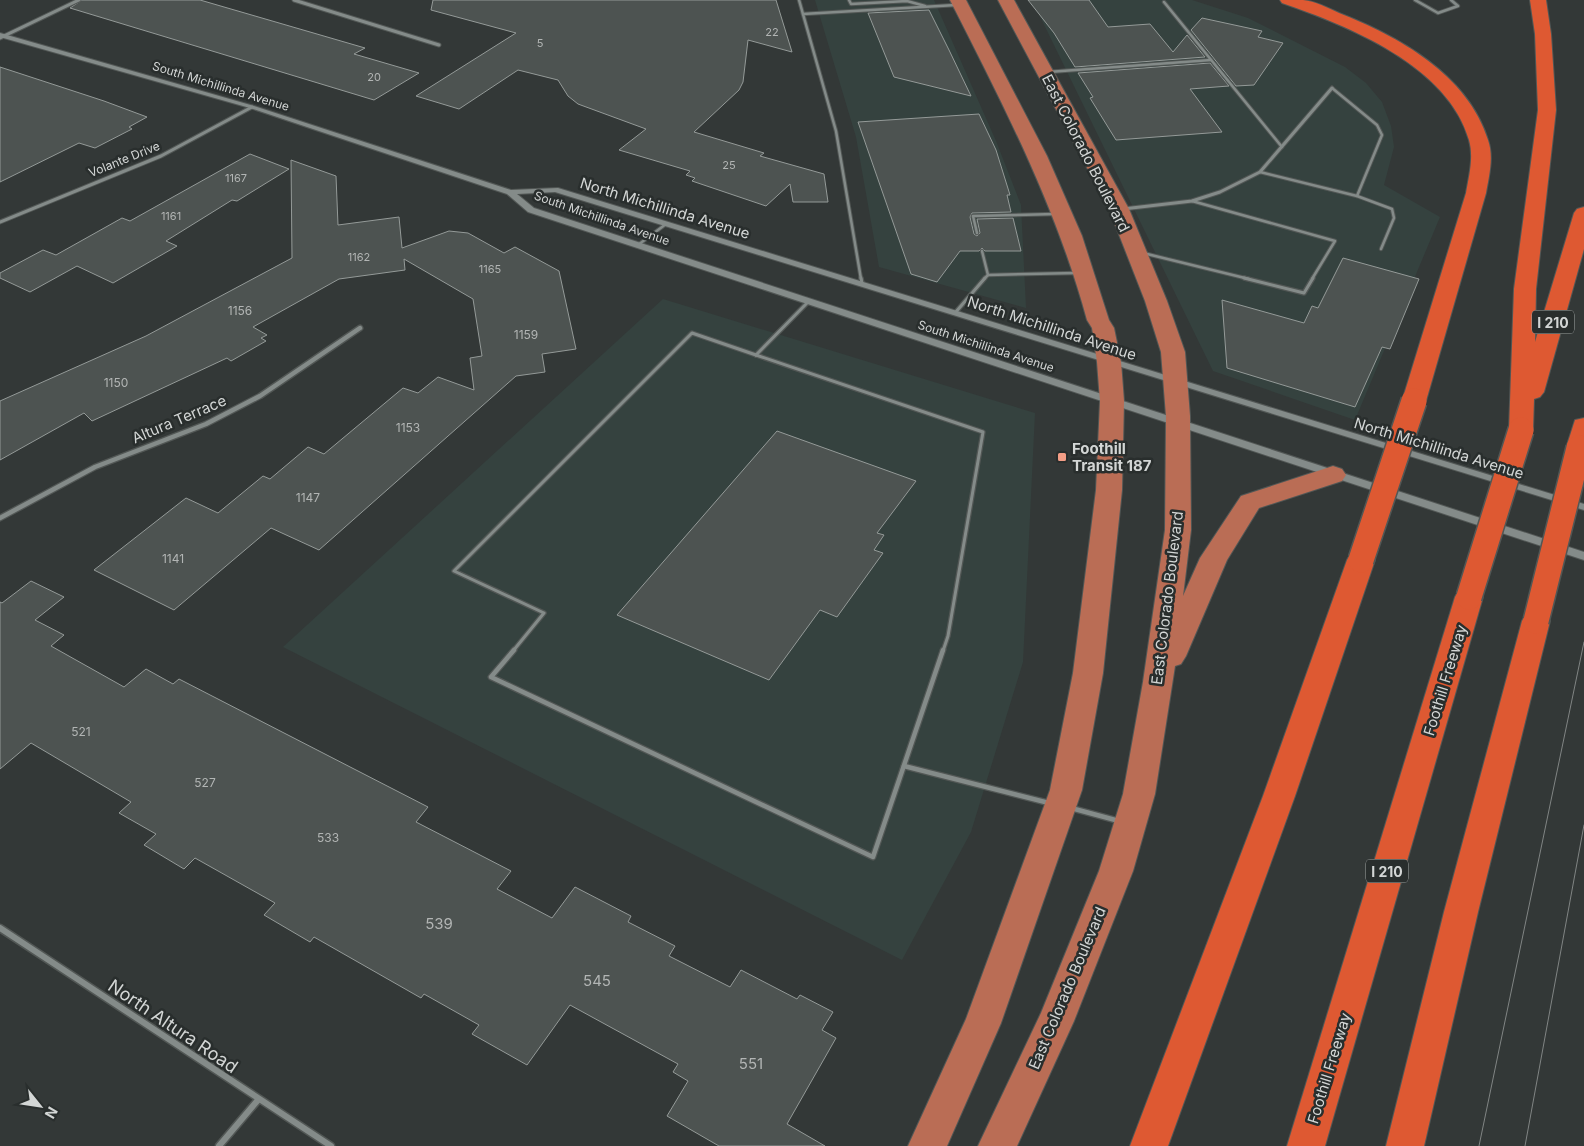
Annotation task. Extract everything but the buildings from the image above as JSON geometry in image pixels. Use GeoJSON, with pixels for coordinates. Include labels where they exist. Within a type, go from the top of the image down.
{"type":"FeatureCollection","features":[{"type":"Feature","properties":{"kind":"highway"},"geometry":{"type":"LineString","coordinates":[[1149,1146],[1279,796],[1361,560],[1414,401],[1476,193],[1481,167],[1479,141],[1469,115],[1450,90],[1428,70],[1388,43],[1366,31],[1288,0]]}},
{"type":"Feature","properties":{"kind":"highway"},"geometry":{"type":"LineString","coordinates":[[1521,430],[1525,289],[1547,110],[1543,34],[1538,0]]}},
{"type":"Feature","properties":{"kind":"highway","name":"Foothill Freeway"},"geometry":{"type":"LineString","coordinates":[[1306,1146],[1469,596],[1521,430],[1584,213]]}},
{"type":"Feature","properties":{"kind":"highway"},"geometry":{"type":"LineString","coordinates":[[1405,1146],[1461,912],[1581,437]]}},
{"type":"Feature","properties":{"kind":"main road","name":"East Colorado Boulevard"},"geometry":{"type":"LineString","coordinates":[[997,1146],[1056,1021],[1116,871],[1139,794],[1158,682],[1178,530],[1178,422],[1173,352],[1119,210],[1006,0]]}},
{"type":"Feature","properties":{"kind":"main road"},"geometry":{"type":"LineString","coordinates":[[927,1146],[983,1023],[1066,790],[1088,673],[1109,490],[1112,401],[1103,328],[1098,320],[1065,213],[1024,126],[960,2]]}},
{"type":"Feature","properties":{"kind":"main road","name":"South Michillinda Avenue"},"geometry":{"type":"LineString","coordinates":[[1,36],[252,107],[510,192],[531,210],[1112,401]]}},
{"type":"Feature","properties":{"kind":"main road","name":"North Michillinda Avenue"},"geometry":{"type":"LineString","coordinates":[[510,192],[555,190],[862,283],[1175,383],[1584,508]]}},
{"type":"Feature","properties":{"kind":"main road"},"geometry":{"type":"LineString","coordinates":[[1112,401],[1584,556]]}},
{"type":"Feature","properties":{"kind":"main road"},"geometry":{"type":"LineString","coordinates":[[1158,682],[1214,558],[1250,502],[1333,475]]}},
{"type":"Feature","properties":{"kind":"street"},"geometry":{"type":"LineString","coordinates":[[1,36],[79,0]]}},
{"type":"Feature","properties":{"kind":"street"},"geometry":{"type":"LineString","coordinates":[[294,0],[439,45]]}},
{"type":"Feature","properties":{"kind":"street"},"geometry":{"type":"LineString","coordinates":[[1119,210],[1192,201],[1220,192],[1260,172],[1332,88]]}},
{"type":"Feature","properties":{"kind":"street","name":"Volante Drive"},"geometry":{"type":"LineString","coordinates":[[0,222],[161,156],[252,107]]}},
{"type":"Feature","properties":{"kind":"street","name":"Altura Terrace"},"geometry":{"type":"LineString","coordinates":[[0,518],[95,467],[206,424],[260,396],[360,328]]}},
{"type":"Feature","properties":{"kind":"street","name":"North Altura Road"},"geometry":{"type":"LineString","coordinates":[[0,928],[258,1100],[331,1146]]}},
{"type":"Feature","properties":{"kind":"street"},"geometry":{"type":"LineString","coordinates":[[220,1146],[258,1100]]}},
{"type":"Feature","properties":{"kind":"lane"},"geometry":{"type":"LineString","coordinates":[[800,0],[836,131],[862,283]]}},
{"type":"Feature","properties":{"kind":"lane"},"geometry":{"type":"LineString","coordinates":[[849,0],[851,4],[907,1],[926,6]]}},
{"type":"Feature","properties":{"kind":"lane"},"geometry":{"type":"LineString","coordinates":[[1415,0],[1438,13],[1458,6],[1451,0]]}},
{"type":"Feature","properties":{"kind":"lane"},"geometry":{"type":"LineString","coordinates":[[804,14],[960,2]]}},
{"type":"Feature","properties":{"kind":"lane"},"geometry":{"type":"LineString","coordinates":[[1164,2],[1282,147]]}},
{"type":"Feature","properties":{"kind":"lane"},"geometry":{"type":"LineString","coordinates":[[1045,72],[1210,60]]}},
{"type":"Feature","properties":{"kind":"lane"},"geometry":{"type":"LineString","coordinates":[[1332,88],[1377,125],[1382,135],[1356,196]]}},
{"type":"Feature","properties":{"kind":"lane"},"geometry":{"type":"LineString","coordinates":[[1260,172],[1356,196],[1392,209],[1394,218],[1381,249]]}},
{"type":"Feature","properties":{"kind":"lane"},"geometry":{"type":"LineString","coordinates":[[1136,252],[1304,293],[1335,241],[1192,201]]}},
{"type":"Feature","properties":{"kind":"lane"},"geometry":{"type":"LineString","coordinates":[[977,234],[973,216],[1065,213]]}},
{"type":"Feature","properties":{"kind":"lane"},"geometry":{"type":"LineString","coordinates":[[638,245],[666,224]]}},
{"type":"Feature","properties":{"kind":"lane"},"geometry":{"type":"LineString","coordinates":[[982,251],[988,275]]}},
{"type":"Feature","properties":{"kind":"lane"},"geometry":{"type":"LineString","coordinates":[[955,313],[988,275],[1085,273]]}},
{"type":"Feature","properties":{"kind":"lane"},"geometry":{"type":"LineString","coordinates":[[756,355],[809,301]]}},
{"type":"Feature","properties":{"kind":"lane"},"geometry":{"type":"LineString","coordinates":[[692,334],[756,355],[983,432],[948,636],[872,857],[492,677],[544,613],[454,572],[692,334]]}},
{"type":"Feature","properties":{"kind":"lane"},"geometry":{"type":"LineString","coordinates":[[904,766],[1130,824]]}},
{"type":"Feature","properties":{"kind":"shaded area"},"geometry":{"type":"Polygon","coordinates":[[[815,0],[934,0],[996,141],[1021,205],[1026,308],[879,267],[856,137],[815,0]]]}},
{"type":"Feature","properties":{"kind":"shaded area"},"geometry":{"type":"Polygon","coordinates":[[[1032,0],[1192,0],[1248,18],[1345,67],[1366,83],[1382,102],[1391,126],[1394,147],[1384,185],[1440,217],[1355,420],[1213,371],[1032,0]]]}},
{"type":"Feature","properties":{"kind":"shaded area"},"geometry":{"type":"Polygon","coordinates":[[[663,299],[1035,413],[1023,662],[971,832],[902,960],[283,647],[663,299]]]}},
{"type":"Feature","properties":{"kind":"tram line"},"geometry":{"type":"LineString","coordinates":[[1479,1146],[1584,642]]}},
{"type":"Feature","properties":{"kind":"tram line"},"geometry":{"type":"LineString","coordinates":[[1525,1146],[1584,825]]}},
{"type":"Feature","properties":{"kind":"place","name":"Foothill Transit 187"},"geometry":{"type":"Point","coordinates":[1062,457]}}]}
